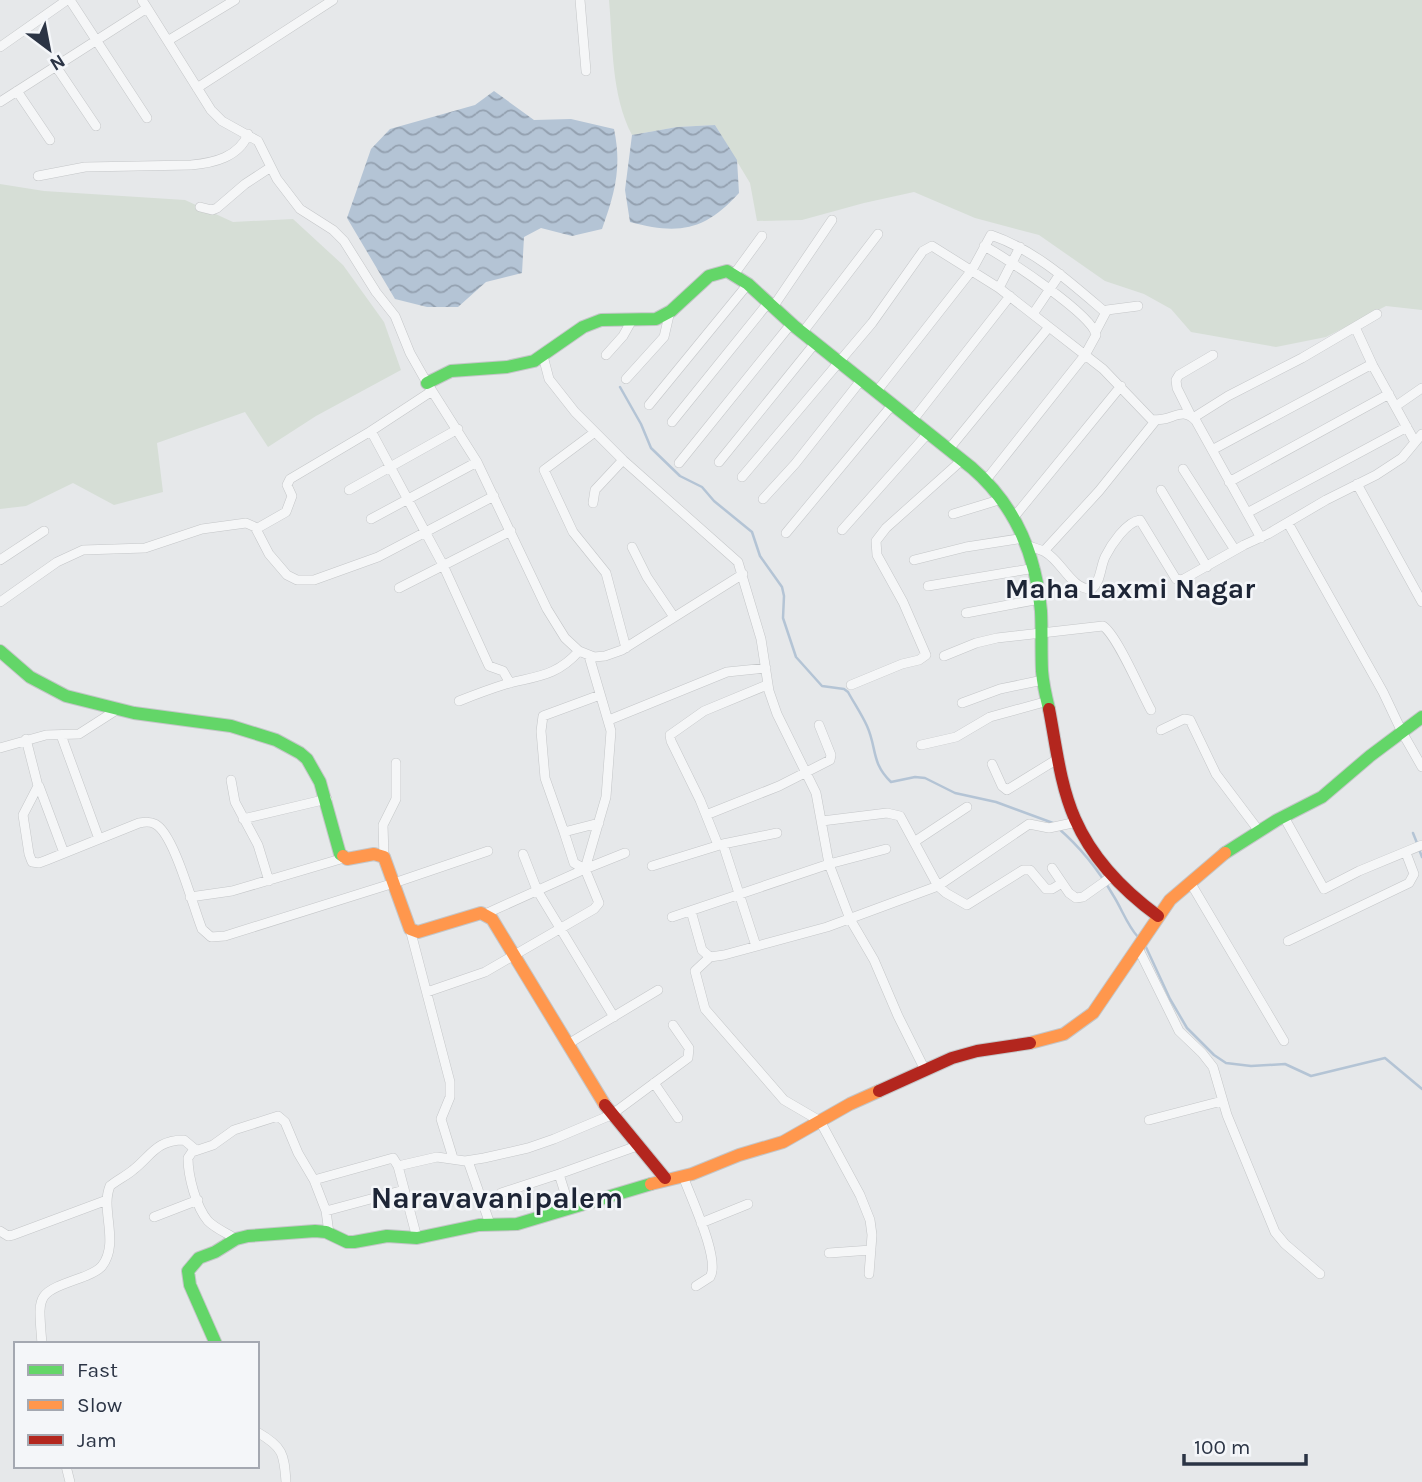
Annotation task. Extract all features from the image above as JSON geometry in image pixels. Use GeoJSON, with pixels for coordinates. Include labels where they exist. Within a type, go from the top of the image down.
{"type":"FeatureCollection","features":[{"type":"Feature","properties":{"kind":"street"},"geometry":{"type":"LineString","coordinates":[[0,47],[68,0],[97,39],[147,118]]}},
{"type":"Feature","properties":{"kind":"street"},"geometry":{"type":"LineString","coordinates":[[169,40],[235,0]]}},
{"type":"Feature","properties":{"kind":"street"},"geometry":{"type":"LineString","coordinates":[[580,0],[586,71]]}},
{"type":"Feature","properties":{"kind":"street"},"geometry":{"type":"LineString","coordinates":[[197,88],[327,2]]}},
{"type":"Feature","properties":{"kind":"street"},"geometry":{"type":"LineString","coordinates":[[0,102],[97,39],[144,4],[216,116],[258,141],[271,167],[300,209],[344,240],[394,316],[429,387],[477,462],[565,638],[589,656],[604,656],[626,648],[743,574]]}},
{"type":"Feature","properties":{"kind":"street"},"geometry":{"type":"LineString","coordinates":[[55,65],[96,126]]}},
{"type":"Feature","properties":{"kind":"street"},"geometry":{"type":"LineString","coordinates":[[17,91],[50,140]]}},
{"type":"Feature","properties":{"kind":"street"},"geometry":{"type":"LineString","coordinates":[[38,176],[85,167],[209,163],[238,150],[248,134]]}},
{"type":"Feature","properties":{"kind":"street"},"geometry":{"type":"LineString","coordinates":[[200,207],[212,210],[217,208],[245,184],[271,167]]}},
{"type":"Feature","properties":{"kind":"street"},"geometry":{"type":"LineString","coordinates":[[672,422],[771,305],[832,220]]}},
{"type":"Feature","properties":{"kind":"street"},"geometry":{"type":"LineString","coordinates":[[803,332],[878,234]]}},
{"type":"Feature","properties":{"kind":"street"},"geometry":{"type":"LineString","coordinates":[[877,391],[972,270],[991,235],[1020,247],[1060,274],[1105,312]]}},
{"type":"Feature","properties":{"kind":"street"},"geometry":{"type":"LineString","coordinates":[[735,273],[762,236]]}},
{"type":"Feature","properties":{"kind":"street"},"geometry":{"type":"LineString","coordinates":[[984,246],[1050,290],[1091,323],[1096,331]]}},
{"type":"Feature","properties":{"kind":"street"},"geometry":{"type":"LineString","coordinates":[[743,477],[872,323],[926,248],[935,247],[1010,296],[1086,355],[1121,386],[1144,413],[1156,420]]}},
{"type":"Feature","properties":{"kind":"street"},"geometry":{"type":"LineString","coordinates":[[999,288],[1020,247]]}},
{"type":"Feature","properties":{"kind":"street"},"geometry":{"type":"LineString","coordinates":[[256,529],[286,512],[292,496],[287,485],[290,479],[371,431],[429,387],[440,374],[454,369],[515,367],[543,356],[597,320],[655,320],[670,312],[714,274],[727,271],[735,273],[791,324],[986,480],[1014,517],[1027,542],[1035,568],[1040,599],[1043,680],[1069,800],[1077,822],[1107,880],[1128,892],[1158,916]]}},
{"type":"Feature","properties":{"kind":"street"},"geometry":{"type":"LineString","coordinates":[[1032,314],[1060,274]]}},
{"type":"Feature","properties":{"kind":"street"},"geometry":{"type":"LineString","coordinates":[[649,405],[748,285]]}},
{"type":"Feature","properties":{"kind":"street"},"geometry":{"type":"LineString","coordinates":[[913,420],[1010,296]]}},
{"type":"Feature","properties":{"kind":"street"},"geometry":{"type":"LineString","coordinates":[[986,480],[1086,355],[1094,343],[1096,331],[1105,312],[1115,307],[1138,306]]}},
{"type":"Feature","properties":{"kind":"street"},"geometry":{"type":"LineString","coordinates":[[626,379],[664,337],[670,312]]}},
{"type":"Feature","properties":{"kind":"street"},"geometry":{"type":"LineString","coordinates":[[1044,551],[1099,491],[1156,420],[1184,413],[1192,416],[1302,358],[1377,314]]}},
{"type":"Feature","properties":{"kind":"street"},"geometry":{"type":"LineString","coordinates":[[606,355],[623,336],[632,320]]}},
{"type":"Feature","properties":{"kind":"street"},"geometry":{"type":"LineString","coordinates":[[679,463],[791,324]]}},
{"type":"Feature","properties":{"kind":"street"},"geometry":{"type":"LineString","coordinates":[[949,449],[1049,327]]}},
{"type":"Feature","properties":{"kind":"street"},"geometry":{"type":"LineString","coordinates":[[1355,327],[1372,365],[1415,442]]}},
{"type":"Feature","properties":{"kind":"street"},"geometry":{"type":"LineString","coordinates":[[719,461],[816,342]]}},
{"type":"Feature","properties":{"kind":"street"},"geometry":{"type":"LineString","coordinates":[[1213,355],[1179,375],[1176,380],[1177,388],[1261,538]]}},
{"type":"Feature","properties":{"kind":"street"},"geometry":{"type":"LineString","coordinates":[[543,356],[546,372],[555,388],[595,432],[738,562],[761,639],[767,685],[777,714],[816,793],[829,864],[850,919],[874,960],[925,1070]]}},
{"type":"Feature","properties":{"kind":"street"},"geometry":{"type":"LineString","coordinates":[[1212,450],[1372,365]]}},
{"type":"Feature","properties":{"kind":"street"},"geometry":{"type":"LineString","coordinates":[[763,499],[795,464],[862,379]]}},
{"type":"Feature","properties":{"kind":"street"},"geometry":{"type":"LineString","coordinates":[[1014,517],[1121,386]]}},
{"type":"Feature","properties":{"kind":"street"},"geometry":{"type":"LineString","coordinates":[[1396,406],[1422,388]]}},
{"type":"Feature","properties":{"kind":"street"},"geometry":{"type":"LineString","coordinates":[[1229,482],[1389,394]]}},
{"type":"Feature","properties":{"kind":"street"},"geometry":{"type":"LineString","coordinates":[[786,533],[893,404]]}},
{"type":"Feature","properties":{"kind":"street"},"geometry":{"type":"LineString","coordinates":[[1247,513],[1407,427]]}},
{"type":"Feature","properties":{"kind":"street"},"geometry":{"type":"LineString","coordinates":[[349,490],[458,429]]}},
{"type":"Feature","properties":{"kind":"street"},"geometry":{"type":"LineString","coordinates":[[371,431],[443,565],[489,666],[503,671],[510,683]]}},
{"type":"Feature","properties":{"kind":"street"},"geometry":{"type":"LineString","coordinates":[[595,432],[544,470],[573,532],[605,570],[626,648]]}},
{"type":"Feature","properties":{"kind":"street"},"geometry":{"type":"LineString","coordinates":[[842,530],[929,432]]}},
{"type":"Feature","properties":{"kind":"street"},"geometry":{"type":"LineString","coordinates":[[914,560],[979,545],[1027,542],[1044,551],[1081,588],[1092,589],[1098,583],[1110,549],[1131,523],[1140,520],[1176,579],[1186,579],[1402,458],[1422,434]]}},
{"type":"Feature","properties":{"kind":"street"},"geometry":{"type":"LineString","coordinates":[[593,503],[595,490],[623,460]]}},
{"type":"Feature","properties":{"kind":"street"},"geometry":{"type":"LineString","coordinates":[[851,685],[926,655],[903,602],[877,555],[876,541],[886,528],[962,460]]}},
{"type":"Feature","properties":{"kind":"street"},"geometry":{"type":"LineString","coordinates":[[371,519],[477,462]]}},
{"type":"Feature","properties":{"kind":"street"},"geometry":{"type":"LineString","coordinates":[[1183,469],[1235,550]]}},
{"type":"Feature","properties":{"kind":"street"},"geometry":{"type":"LineString","coordinates":[[1357,484],[1422,602]]}},
{"type":"Feature","properties":{"kind":"street"},"geometry":{"type":"LineString","coordinates":[[1161,490],[1208,568]]}},
{"type":"Feature","properties":{"kind":"street"},"geometry":{"type":"LineString","coordinates":[[0,602],[57,562],[82,550],[145,548],[222,524],[253,525],[278,566],[287,575],[303,581],[378,556],[494,496]]}},
{"type":"Feature","properties":{"kind":"street"},"geometry":{"type":"LineString","coordinates":[[953,514],[1002,499]]}},
{"type":"Feature","properties":{"kind":"street"},"geometry":{"type":"LineString","coordinates":[[1288,523],[1422,766]]}},
{"type":"Feature","properties":{"kind":"street"},"geometry":{"type":"LineString","coordinates":[[0,560],[44,531]]}},
{"type":"Feature","properties":{"kind":"street"},"geometry":{"type":"LineString","coordinates":[[399,588],[511,531]]}},
{"type":"Feature","properties":{"kind":"street"},"geometry":{"type":"LineString","coordinates":[[632,547],[647,577],[674,617]]}},
{"type":"Feature","properties":{"kind":"street"},"geometry":{"type":"LineString","coordinates":[[928,586],[1035,568]]}},
{"type":"Feature","properties":{"kind":"street"},"geometry":{"type":"LineString","coordinates":[[966,613],[1040,599]]}},
{"type":"Feature","properties":{"kind":"street"},"geometry":{"type":"LineString","coordinates":[[944,656],[986,641],[1106,627],[1151,710]]}},
{"type":"Feature","properties":{"kind":"street"},"geometry":{"type":"LineString","coordinates":[[0,651],[25,674],[62,695],[180,719],[211,721],[287,744],[306,758],[327,799],[339,851],[344,858]]}},
{"type":"Feature","properties":{"kind":"street"},"geometry":{"type":"LineString","coordinates":[[459,701],[510,683],[547,675],[567,663],[579,651]]}},
{"type":"Feature","properties":{"kind":"street"},"geometry":{"type":"LineString","coordinates":[[585,869],[606,797],[611,736],[609,720],[589,656]]}},
{"type":"Feature","properties":{"kind":"street"},"geometry":{"type":"LineString","coordinates":[[609,720],[727,671],[766,668]]}},
{"type":"Feature","properties":{"kind":"street"},"geometry":{"type":"LineString","coordinates":[[962,703],[1000,689],[1043,680]]}},
{"type":"Feature","properties":{"kind":"street"},"geometry":{"type":"LineString","coordinates":[[756,946],[741,894],[721,844],[670,735],[704,711],[767,685]]}},
{"type":"Feature","properties":{"kind":"street"},"geometry":{"type":"LineString","coordinates":[[427,992],[485,972],[600,903],[585,869],[574,863],[545,778],[541,731],[543,716],[600,695]]}},
{"type":"Feature","properties":{"kind":"street"},"geometry":{"type":"LineString","coordinates":[[920,745],[956,737],[990,717],[1048,701]]}},
{"type":"Feature","properties":{"kind":"street"},"geometry":{"type":"LineString","coordinates":[[0,748],[46,735],[75,735],[119,708]]}},
{"type":"Feature","properties":{"kind":"street"},"geometry":{"type":"LineString","coordinates":[[215,1342],[190,1285],[188,1271],[195,1260],[236,1239],[260,1234],[315,1231],[329,1233],[349,1242],[387,1236],[416,1238],[490,1224],[527,1222],[665,1178],[683,1176],[783,1142],[850,1104],[952,1058],[977,1051],[1049,1040],[1077,1026],[1102,1001],[1158,916],[1190,881],[1214,860],[1259,831],[1322,797],[1370,755],[1422,717]]}},
{"type":"Feature","properties":{"kind":"street"},"geometry":{"type":"LineString","coordinates":[[1161,730],[1184,719],[1190,720],[1216,774],[1259,831]]}},
{"type":"Feature","properties":{"kind":"street"},"geometry":{"type":"LineString","coordinates":[[706,815],[807,772],[831,758],[819,724]]}},
{"type":"Feature","properties":{"kind":"street"},"geometry":{"type":"LineString","coordinates":[[61,735],[99,839]]}},
{"type":"Feature","properties":{"kind":"street"},"geometry":{"type":"LineString","coordinates":[[26,739],[38,786],[64,853]]}},
{"type":"Feature","properties":{"kind":"street"},"geometry":{"type":"LineString","coordinates":[[992,764],[1002,786],[1007,790],[1059,758]]}},
{"type":"Feature","properties":{"kind":"street"},"geometry":{"type":"LineString","coordinates":[[396,763],[396,799],[383,825],[384,857],[410,929],[450,1082],[450,1097],[441,1119],[453,1158]]}},
{"type":"Feature","properties":{"kind":"street"},"geometry":{"type":"LineString","coordinates":[[231,780],[235,802],[258,845],[269,881]]}},
{"type":"Feature","properties":{"kind":"street"},"geometry":{"type":"LineString","coordinates":[[38,786],[23,815],[32,862],[39,863],[139,823],[147,821],[157,824],[175,853],[202,929],[207,935],[216,938],[488,851]]}},
{"type":"Feature","properties":{"kind":"street"},"geometry":{"type":"LineString","coordinates":[[243,819],[327,799]]}},
{"type":"Feature","properties":{"kind":"street"},"geometry":{"type":"LineString","coordinates":[[914,842],[967,807]]}},
{"type":"Feature","properties":{"kind":"street"},"geometry":{"type":"LineString","coordinates":[[822,821],[891,814],[900,816],[938,886],[967,905],[1023,870],[1030,870],[1046,889],[1052,890],[1062,883]]}},
{"type":"Feature","properties":{"kind":"street"},"geometry":{"type":"LineString","coordinates":[[1284,817],[1324,889],[1359,871],[1414,849],[1415,874],[1404,886],[1289,941]]}},
{"type":"Feature","properties":{"kind":"street"},"geometry":{"type":"LineString","coordinates":[[564,832],[599,822]]}},
{"type":"Feature","properties":{"kind":"street"},"geometry":{"type":"LineString","coordinates":[[869,1274],[872,1228],[868,1212],[820,1121],[777,1093],[705,1009],[695,971],[710,957],[850,919],[938,886],[1026,825],[1057,827],[1077,822]]}},
{"type":"Feature","properties":{"kind":"street"},"geometry":{"type":"LineString","coordinates":[[652,866],[721,844],[777,834]]}},
{"type":"Feature","properties":{"kind":"street"},"geometry":{"type":"LineString","coordinates":[[672,917],[829,864],[886,849]]}},
{"type":"Feature","properties":{"kind":"street"},"geometry":{"type":"LineString","coordinates":[[410,929],[418,932],[474,914],[485,914],[625,853]]}},
{"type":"Feature","properties":{"kind":"street"},"geometry":{"type":"LineString","coordinates":[[190,897],[232,891],[344,858],[377,854],[384,857]]}},
{"type":"Feature","properties":{"kind":"street"},"geometry":{"type":"LineString","coordinates":[[523,855],[537,890],[614,1017]]}},
{"type":"Feature","properties":{"kind":"street"},"geometry":{"type":"LineString","coordinates":[[1052,868],[1069,893],[1076,898],[1083,897],[1107,880]]}},
{"type":"Feature","properties":{"kind":"street"},"geometry":{"type":"LineString","coordinates":[[1190,881],[1284,1041]]}},
{"type":"Feature","properties":{"kind":"street"},"geometry":{"type":"LineString","coordinates":[[691,911],[702,950],[710,957]]}},
{"type":"Feature","properties":{"kind":"street"},"geometry":{"type":"LineString","coordinates":[[485,914],[500,930],[611,1115],[665,1178]]}},
{"type":"Feature","properties":{"kind":"street"},"geometry":{"type":"LineString","coordinates":[[1141,944],[1179,1031],[1213,1067],[1222,1101],[1275,1232],[1320,1274]]}},
{"type":"Feature","properties":{"kind":"street"},"geometry":{"type":"LineString","coordinates":[[568,1044],[658,990]]}},
{"type":"Feature","properties":{"kind":"street"},"geometry":{"type":"LineString","coordinates":[[398,1166],[426,1159],[453,1158],[468,1161],[528,1148],[611,1115],[689,1055],[689,1048],[673,1025]]}},
{"type":"Feature","properties":{"kind":"street"},"geometry":{"type":"LineString","coordinates":[[654,1083],[678,1118]]}},
{"type":"Feature","properties":{"kind":"street"},"geometry":{"type":"LineString","coordinates":[[1149,1120],[1222,1101]]}},
{"type":"Feature","properties":{"kind":"street"},"geometry":{"type":"LineString","coordinates":[[236,1239],[209,1222],[198,1200],[187,1160],[196,1150],[213,1145],[234,1130],[278,1116],[285,1122],[298,1153],[314,1180],[326,1211],[329,1233]]}},
{"type":"Feature","properties":{"kind":"street"},"geometry":{"type":"LineString","coordinates":[[42,1342],[40,1312],[43,1296],[55,1286],[96,1272],[104,1262],[110,1231],[107,1200],[110,1186],[133,1171],[153,1149],[172,1141],[184,1140],[196,1150]]}},
{"type":"Feature","properties":{"kind":"street"},"geometry":{"type":"LineString","coordinates":[[501,1193],[637,1146]]}},
{"type":"Feature","properties":{"kind":"street"},"geometry":{"type":"LineString","coordinates":[[314,1180],[390,1158],[395,1159],[416,1238]]}},
{"type":"Feature","properties":{"kind":"street"},"geometry":{"type":"LineString","coordinates":[[468,1161],[490,1224]]}},
{"type":"Feature","properties":{"kind":"street"},"geometry":{"type":"LineString","coordinates":[[559,1174],[570,1209]]}},
{"type":"Feature","properties":{"kind":"street"},"geometry":{"type":"LineString","coordinates":[[683,1176],[701,1223],[713,1272],[705,1282],[696,1286]]}},
{"type":"Feature","properties":{"kind":"street"},"geometry":{"type":"LineString","coordinates":[[326,1211],[404,1190]]}},
{"type":"Feature","properties":{"kind":"street"},"geometry":{"type":"LineString","coordinates":[[0,1231],[8,1236],[13,1235],[107,1200]]}},
{"type":"Feature","properties":{"kind":"street"},"geometry":{"type":"LineString","coordinates":[[155,1217],[198,1200]]}},
{"type":"Feature","properties":{"kind":"street"},"geometry":{"type":"LineString","coordinates":[[701,1223],[748,1204]]}},
{"type":"Feature","properties":{"kind":"street"},"geometry":{"type":"LineString","coordinates":[[829,1254],[871,1250]]}},
{"type":"Feature","properties":{"kind":"street"},"geometry":{"type":"LineString","coordinates":[[259,1433],[279,1446],[286,1482]]}},
{"type":"Feature","properties":{"kind":"shaded area"},"geometry":{"type":"Polygon","coordinates":[[[609,0],[1422,0],[1422,310],[1386,306],[1326,337],[1276,347],[1191,332],[1171,309],[1144,294],[1105,281],[1039,235],[975,218],[914,192],[802,220],[757,221],[750,183],[715,125],[677,127],[632,135],[625,120],[617,87],[609,0]]]}},
{"type":"Feature","properties":{"kind":"shaded area"},"geometry":{"type":"Polygon","coordinates":[[[0,184],[44,191],[185,200],[233,222],[293,219],[343,265],[384,322],[401,370],[316,416],[268,447],[245,412],[157,443],[163,492],[114,505],[73,483],[26,506],[0,509],[0,184]]]}},
{"type":"Feature","properties":{"kind":"water"},"geometry":{"type":"Polygon","coordinates":[[[494,91],[534,120],[571,119],[614,129],[616,180],[602,229],[572,236],[541,228],[524,237],[522,273],[486,282],[458,307],[427,307],[395,299],[347,218],[371,149],[390,129],[475,105],[494,91]]]}},
{"type":"Feature","properties":{"kind":"water"},"geometry":{"type":"Polygon","coordinates":[[[715,125],[737,160],[739,193],[727,206],[690,227],[662,228],[630,222],[625,190],[632,135],[677,127],[715,125]]]}},
{"type":"Feature","properties":{"kind":"waterway"},"geometry":{"type":"LineString","coordinates":[[620,387],[651,448],[680,476],[702,487],[714,501],[752,532],[760,556],[782,587],[783,618],[796,657],[822,686],[848,692],[867,726],[877,762],[891,782],[915,777],[925,778],[955,793],[996,802],[1053,823]]}},
{"type":"Feature","properties":{"kind":"waterway"},"geometry":{"type":"LineString","coordinates":[[1058,828],[1095,868],[1138,937]]}},
{"type":"Feature","properties":{"kind":"waterway"},"geometry":{"type":"LineString","coordinates":[[1413,833],[1417,843]]}},
{"type":"Feature","properties":{"kind":"waterway"},"geometry":{"type":"LineString","coordinates":[[1419,849],[1422,857]]}},
{"type":"Feature","properties":{"kind":"waterway"},"geometry":{"type":"LineString","coordinates":[[1145,945],[1187,1028],[1226,1063],[1251,1066],[1285,1064],[1311,1076],[1385,1058],[1422,1089]]}},
{"type":"Feature","properties":{"kind":"traffic: fast"},"geometry":{"type":"LineString","coordinates":[[427,383],[451,371],[507,367],[534,361],[583,327],[601,320],[656,319],[671,311],[709,276],[727,271],[748,284],[794,326],[972,468],[1000,498],[1021,533],[1034,571],[1041,611],[1042,676],[1049,709]]}},
{"type":"Feature","properties":{"kind":"traffic: fast"},"geometry":{"type":"LineString","coordinates":[[0,651],[30,677],[66,696],[134,713],[231,726],[276,740],[300,753],[307,759],[320,782],[340,854],[343,856]]}},
{"type":"Feature","properties":{"kind":"traffic: fast"},"geometry":{"type":"LineString","coordinates":[[1225,853],[1277,820],[1322,797],[1422,717]]}},
{"type":"Feature","properties":{"kind":"traffic: fast"},"geometry":{"type":"LineString","coordinates":[[215,1342],[190,1285],[188,1271],[199,1258],[236,1239],[315,1231],[326,1232],[347,1242],[387,1236],[417,1238],[479,1225],[517,1224],[651,1184]]}},
{"type":"Feature","properties":{"kind":"traffic: slow"},"geometry":{"type":"LineString","coordinates":[[1030,1043],[1064,1034],[1093,1013],[1170,900],[1225,853]]}},
{"type":"Feature","properties":{"kind":"traffic: slow"},"geometry":{"type":"LineString","coordinates":[[343,856],[347,859],[374,854],[384,857],[410,929],[418,932],[481,913],[492,919],[605,1105]]}},
{"type":"Feature","properties":{"kind":"traffic: slow"},"geometry":{"type":"LineString","coordinates":[[651,1184],[692,1174],[739,1155],[783,1142],[850,1104],[879,1091]]}},
{"type":"Feature","properties":{"kind":"traffic: jam"},"geometry":{"type":"LineString","coordinates":[[1049,709],[1066,793],[1082,833],[1110,873],[1158,916]]}},
{"type":"Feature","properties":{"kind":"traffic: jam"},"geometry":{"type":"LineString","coordinates":[[879,1091],[952,1058],[977,1051],[1030,1043]]}},
{"type":"Feature","properties":{"kind":"traffic: jam"},"geometry":{"type":"LineString","coordinates":[[605,1105],[665,1178]]}},
{"type":"Feature","properties":{"kind":"district","name":"Maha Laxmi Nagar"},"geometry":{"type":"Point","coordinates":[1130,588]}},
{"type":"Feature","properties":{"kind":"district","name":"Naravavanipalem"},"geometry":{"type":"Point","coordinates":[497,1198]}}]}
